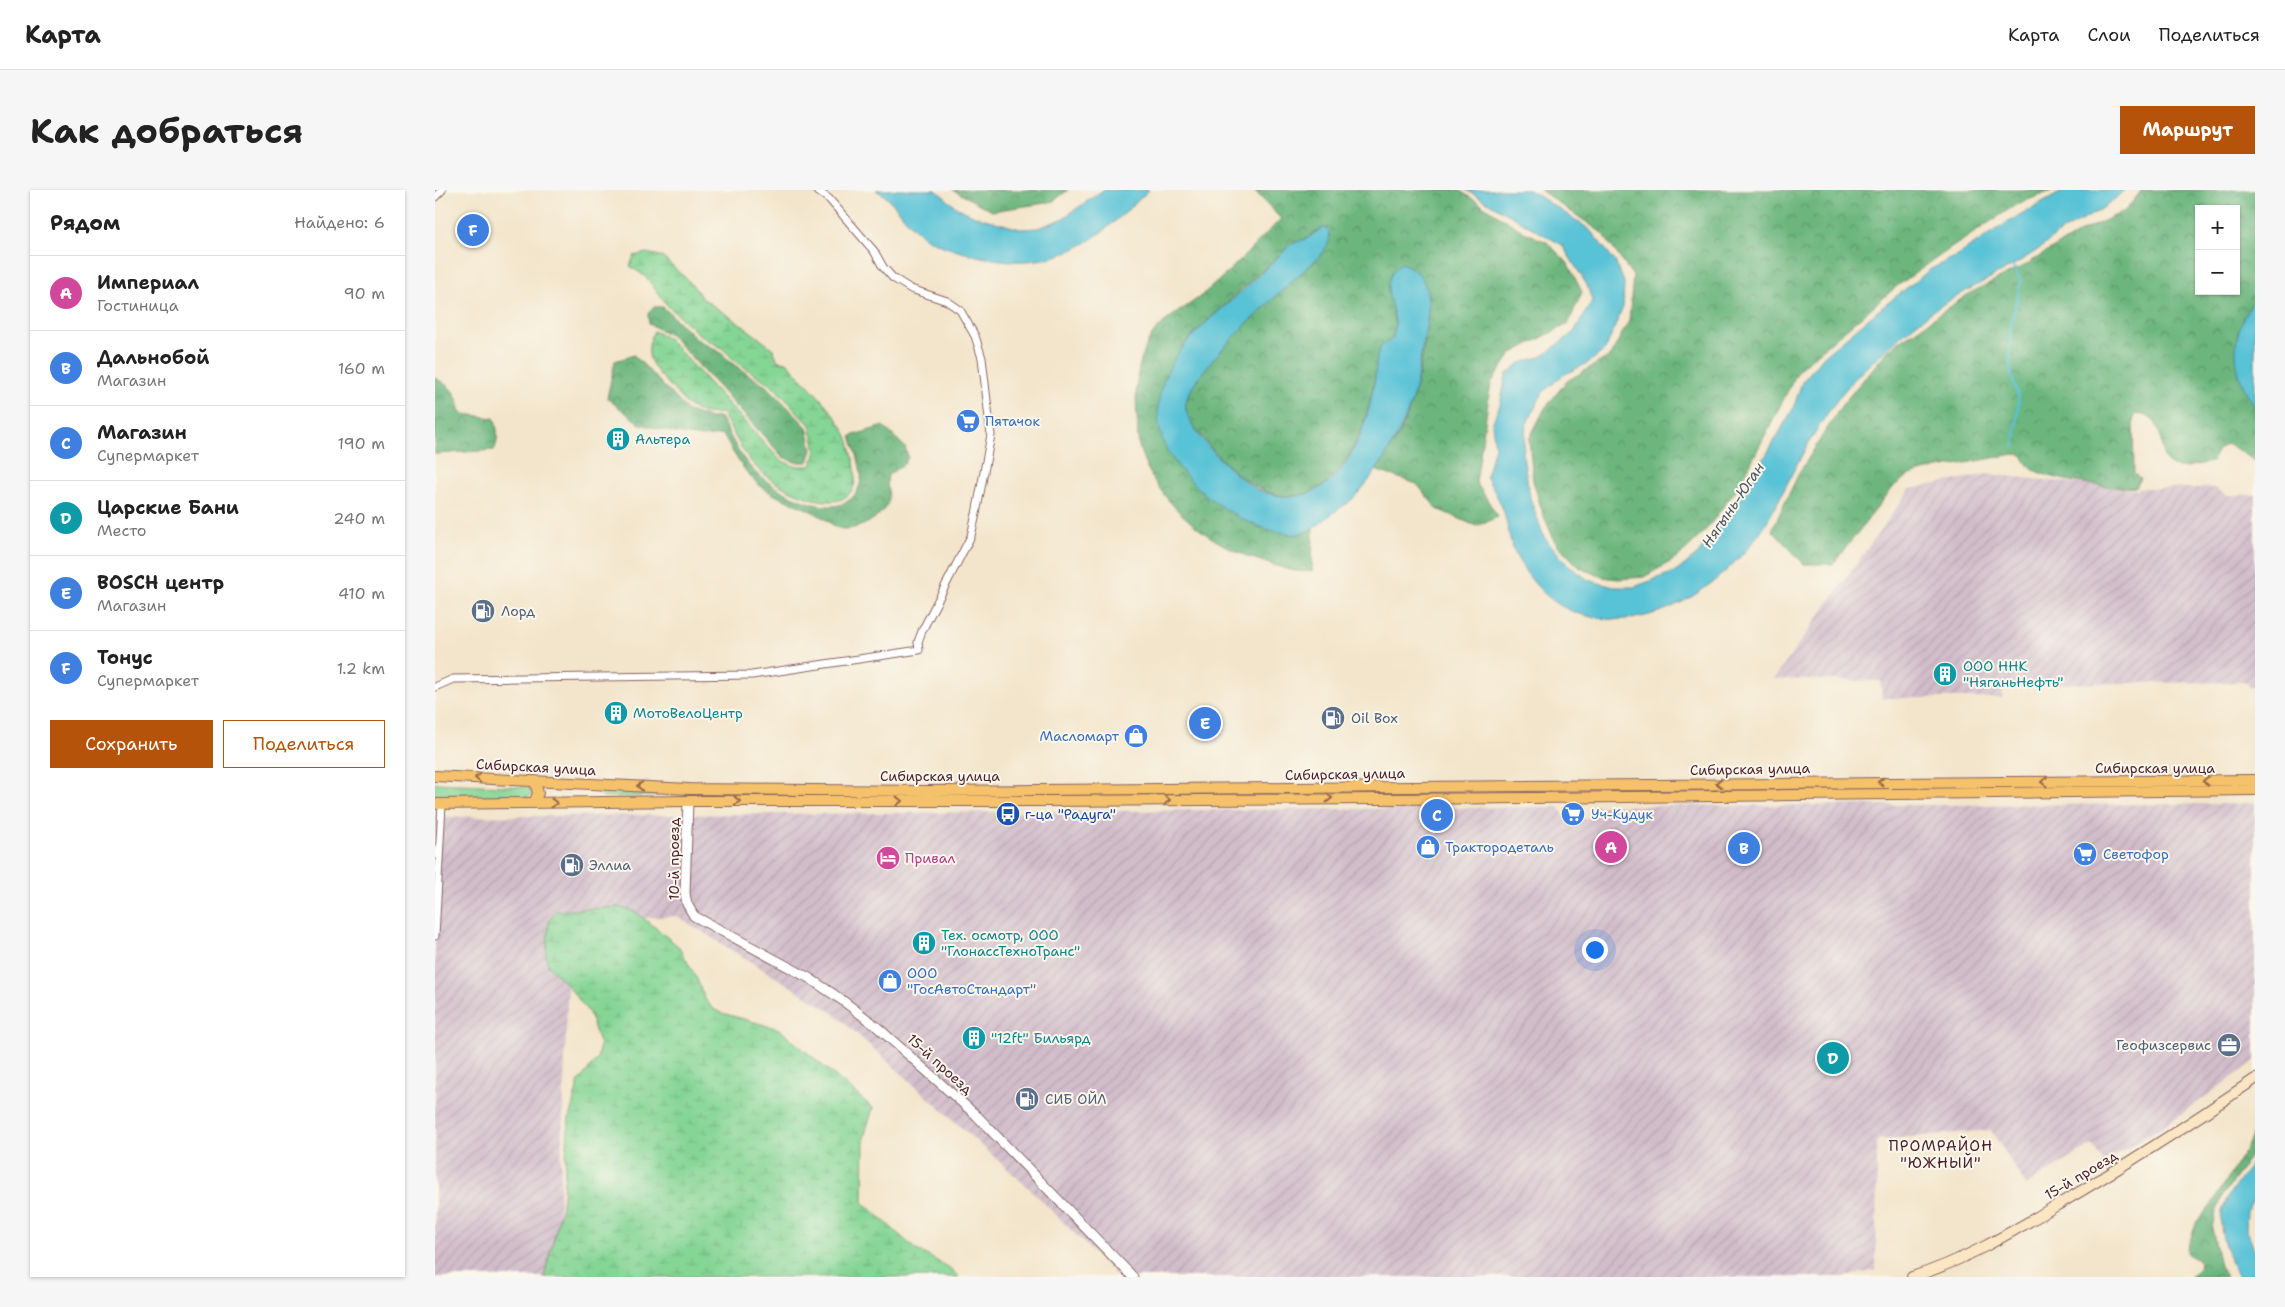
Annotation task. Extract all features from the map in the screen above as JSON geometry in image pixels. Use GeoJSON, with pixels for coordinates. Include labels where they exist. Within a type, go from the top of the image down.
{"type":"FeatureCollection","features":[{"type":"Feature","properties":{"kind":"main road","name":"Сибирская улица"},"geometry":{"type":"LineString","coordinates":[[435,776],[689,789],[928,791],[2255,780]]}},
{"type":"Feature","properties":{"kind":"main road"},"geometry":{"type":"LineString","coordinates":[[534,803],[539,793],[535,782]]}},
{"type":"Feature","properties":{"kind":"main road"},"geometry":{"type":"LineString","coordinates":[[1839,795],[1840,782]]}},
{"type":"Feature","properties":{"kind":"main road"},"geometry":{"type":"LineString","coordinates":[[591,784],[587,794],[591,802]]}},
{"type":"Feature","properties":{"kind":"main road"},"geometry":{"type":"LineString","coordinates":[[688,801],[689,789]]}},
{"type":"Feature","properties":{"kind":"main road"},"geometry":{"type":"LineString","coordinates":[[1132,789],[1132,801]]}},
{"type":"Feature","properties":{"kind":"main road","name":"Сибирская улица"},"geometry":{"type":"LineString","coordinates":[[439,804],[688,801],[1132,801],[2255,790]]}},
{"type":"Feature","properties":{"kind":"main road","name":"15-й проезд"},"geometry":{"type":"LineString","coordinates":[[1912,1277],[1947,1264],[2016,1229],[2163,1142],[2255,1079]]}},
{"type":"Feature","properties":{"kind":"street"},"geometry":{"type":"LineString","coordinates":[[435,197],[442,190]]}},
{"type":"Feature","properties":{"kind":"street"},"geometry":{"type":"LineString","coordinates":[[435,687],[453,679],[752,675],[919,650],[918,642],[922,631],[968,544],[976,514],[991,435],[982,358],[975,336],[959,310],[947,301],[911,289],[893,278],[883,267],[874,252],[829,199],[816,190]]}},
{"type":"Feature","properties":{"kind":"street","name":"10-й проезд"},"geometry":{"type":"LineString","coordinates":[[688,801],[685,893],[689,910],[694,916]]}},
{"type":"Feature","properties":{"kind":"street"},"geometry":{"type":"LineString","coordinates":[[435,936],[439,804]]}},
{"type":"Feature","properties":{"kind":"street","name":"15-й проезд"},"geometry":{"type":"LineString","coordinates":[[694,916],[824,987],[876,1026],[977,1116],[1133,1277]]}},
{"type":"Feature","properties":{"kind":"shaded area","name":"ООО ННК \"НяганьНефть\""},"geometry":{"type":"Polygon","coordinates":[[[1987,474],[2137,490],[2137,488],[2215,488],[2226,495],[2255,495],[2255,687],[2249,687],[2248,682],[2003,684],[2002,698],[1882,698],[1881,681],[1774,679],[1910,489],[1987,474]]]}},
{"type":"Feature","properties":{"kind":"shaded area"},"geometry":{"type":"Polygon","coordinates":[[[2255,802],[2255,1061],[2177,1117],[2104,1162],[2092,1145],[2026,1185],[1991,1130],[1877,1140],[1876,1270],[1844,1277],[1118,1277],[1033,1192],[835,1014],[677,916],[570,922],[557,1277],[435,1277],[435,817],[1559,807],[1566,820],[1587,819],[1592,806],[2232,804],[2255,802]]]}},
{"type":"Feature","properties":{"kind":"green space"},"geometry":{"type":"Polygon","coordinates":[[[953,190],[1068,190],[1052,202],[992,211],[953,190]]]}},
{"type":"Feature","properties":{"kind":"green space"},"geometry":{"type":"Polygon","coordinates":[[[1254,190],[1459,190],[1524,232],[1547,242],[1567,262],[1582,292],[1568,324],[1512,353],[1491,383],[1476,482],[1498,517],[1476,526],[1437,509],[1417,484],[1375,470],[1399,434],[1413,397],[1424,346],[1429,297],[1392,307],[1395,326],[1393,338],[1388,342],[1379,358],[1368,410],[1355,444],[1338,471],[1317,489],[1292,496],[1265,491],[1235,472],[1203,438],[1191,422],[1186,412],[1186,402],[1193,386],[1224,347],[1267,304],[1321,255],[1317,230],[1308,238],[1291,244],[1202,326],[1183,346],[1162,386],[1245,520],[1258,527],[1297,535],[1313,529],[1312,571],[1305,572],[1280,567],[1242,554],[1223,544],[1204,533],[1187,519],[1159,487],[1148,469],[1138,442],[1136,387],[1141,361],[1148,342],[1159,327],[1212,286],[1281,219],[1254,190]]]}},
{"type":"Feature","properties":{"kind":"green space"},"geometry":{"type":"Polygon","coordinates":[[[1540,190],[2054,190],[2017,204],[1948,250],[1897,286],[1799,369],[1740,484],[1705,531],[1677,558],[1644,577],[1618,579],[1602,577],[1580,568],[1555,542],[1543,514],[1533,481],[1529,439],[1545,408],[1567,381],[1610,356],[1629,321],[1633,276],[1602,233],[1540,190]]]}},
{"type":"Feature","properties":{"kind":"green space"},"geometry":{"type":"Polygon","coordinates":[[[2142,190],[2255,190],[2255,299],[2238,333],[2240,377],[2255,406],[2255,461],[2227,443],[2217,451],[2212,462],[2189,467],[2177,467],[2169,464],[2164,457],[2159,431],[2155,423],[2148,417],[2136,414],[2133,421],[2134,474],[2140,478],[2136,487],[2100,486],[2042,474],[2028,466],[2022,455],[2014,454],[1923,471],[1910,475],[1895,485],[1833,564],[1804,564],[1772,530],[1799,473],[1842,405],[1889,349],[1970,293],[2027,264],[2080,232],[2125,211],[2142,190]]]}},
{"type":"Feature","properties":{"kind":"green space"},"geometry":{"type":"Polygon","coordinates":[[[646,253],[661,256],[691,283],[702,298],[773,349],[778,361],[787,362],[827,406],[835,416],[850,444],[855,480],[849,494],[838,500],[822,501],[804,496],[770,479],[747,456],[722,413],[707,413],[692,408],[661,376],[649,356],[650,340],[654,331],[669,339],[780,460],[794,466],[811,466],[816,450],[810,425],[773,386],[735,361],[722,348],[701,336],[666,304],[646,277],[630,266],[634,256],[646,253]]]}},
{"type":"Feature","properties":{"kind":"green space"},"geometry":{"type":"Polygon","coordinates":[[[653,307],[663,307],[698,340],[720,352],[733,364],[770,389],[807,427],[812,450],[808,462],[795,462],[783,457],[672,336],[649,324],[648,314],[653,307]]]}},
{"type":"Feature","properties":{"kind":"green space"},"geometry":{"type":"Polygon","coordinates":[[[634,355],[688,411],[710,418],[720,417],[740,453],[755,472],[766,481],[795,498],[812,504],[828,506],[842,504],[854,496],[861,481],[861,471],[851,436],[883,426],[905,447],[908,457],[905,463],[888,475],[889,498],[884,510],[863,525],[851,529],[838,528],[822,517],[773,494],[758,484],[743,467],[723,435],[702,437],[675,433],[640,424],[607,398],[615,361],[634,355]]]}},
{"type":"Feature","properties":{"kind":"green space"},"geometry":{"type":"Polygon","coordinates":[[[435,378],[452,391],[457,399],[459,410],[464,414],[494,418],[497,443],[494,450],[435,454],[435,378]]]}},
{"type":"Feature","properties":{"kind":"green space"},"geometry":{"type":"Polygon","coordinates":[[[435,783],[529,787],[532,792],[528,797],[435,798],[435,783]]]}},
{"type":"Feature","properties":{"kind":"green space"},"geometry":{"type":"Polygon","coordinates":[[[603,789],[657,793],[657,796],[603,797],[600,794],[603,789]]]}},
{"type":"Feature","properties":{"kind":"green space"},"geometry":{"type":"Polygon","coordinates":[[[618,907],[636,912],[678,946],[696,977],[705,999],[713,1009],[779,1029],[873,1108],[864,1137],[863,1202],[915,1249],[950,1268],[959,1277],[544,1277],[562,1206],[569,1118],[579,1081],[597,1059],[600,1045],[589,1013],[569,987],[549,967],[546,957],[549,921],[556,911],[618,907]]]}},
{"type":"Feature","properties":{"kind":"green space"},"geometry":{"type":"Polygon","coordinates":[[[2255,1129],[2255,1150],[2223,1195],[2212,1228],[2220,1266],[2226,1277],[2190,1277],[2199,1268],[2200,1261],[2187,1254],[2197,1221],[2210,1207],[2246,1149],[2255,1129]]]}},
{"type":"Feature","properties":{"kind":"water"},"geometry":{"type":"Polygon","coordinates":[[[876,190],[936,190],[956,207],[975,216],[1020,229],[1038,228],[1062,219],[1103,190],[1149,190],[1111,224],[1075,249],[1055,256],[1033,260],[1009,261],[961,252],[928,239],[920,234],[890,201],[876,190]]]}},
{"type":"Feature","properties":{"kind":"water"},"geometry":{"type":"Polygon","coordinates":[[[1466,190],[1530,190],[1589,229],[1615,261],[1624,282],[1623,307],[1605,350],[1588,363],[1563,375],[1543,392],[1526,425],[1523,456],[1530,498],[1544,537],[1566,563],[1588,580],[1614,587],[1634,587],[1677,571],[1698,554],[1744,493],[1793,409],[1802,382],[1824,356],[1880,309],[1931,269],[1957,256],[2000,227],[2065,190],[2124,190],[2092,215],[2067,228],[2025,258],[1933,311],[1861,372],[1842,394],[1817,430],[1761,531],[1747,549],[1714,581],[1695,595],[1674,606],[1652,614],[1630,619],[1607,619],[1578,614],[1555,602],[1535,584],[1515,554],[1504,511],[1486,476],[1495,447],[1492,424],[1500,405],[1506,375],[1520,363],[1543,356],[1574,332],[1592,301],[1587,285],[1562,245],[1466,190]]]}},
{"type":"Feature","properties":{"kind":"water"},"geometry":{"type":"Polygon","coordinates":[[[1323,227],[1328,230],[1330,237],[1321,255],[1267,304],[1224,347],[1193,386],[1186,402],[1187,412],[1192,425],[1202,438],[1227,466],[1252,486],[1269,494],[1293,496],[1308,493],[1323,486],[1343,466],[1358,440],[1368,411],[1379,351],[1382,346],[1393,338],[1395,322],[1388,291],[1390,277],[1401,263],[1419,274],[1427,292],[1427,323],[1414,393],[1399,433],[1374,473],[1352,499],[1313,529],[1303,533],[1291,534],[1263,528],[1232,514],[1191,481],[1170,455],[1162,439],[1158,403],[1168,371],[1176,357],[1195,333],[1291,244],[1308,238],[1323,227]]]}},
{"type":"Feature","properties":{"kind":"water"},"geometry":{"type":"Polygon","coordinates":[[[2255,299],[2255,406],[2241,380],[2236,352],[2241,325],[2255,299]]]}},
{"type":"Feature","properties":{"kind":"water"},"geometry":{"type":"Polygon","coordinates":[[[2255,1158],[2255,1197],[2247,1211],[2246,1227],[2255,1253],[2255,1277],[2239,1277],[2224,1241],[2221,1221],[2222,1212],[2231,1191],[2255,1158]]]}},
{"type":"Feature","properties":{"kind":"waterway"},"geometry":{"type":"LineString","coordinates":[[2012,265],[2021,281],[2010,329],[2010,370],[2019,399],[2014,448]]}},
{"type":"Feature","properties":{"kind":"place","name":"Тонус"},"geometry":{"type":"Point","coordinates":[473,230]}},
{"type":"Feature","properties":{"kind":"place","name":"Пятачок"},"geometry":{"type":"Point","coordinates":[968,421]}},
{"type":"Feature","properties":{"kind":"place","name":"Альтера"},"geometry":{"type":"Point","coordinates":[618,439]}},
{"type":"Feature","properties":{"kind":"place","name":"Лорд"},"geometry":{"type":"Point","coordinates":[483,611]}},
{"type":"Feature","properties":{"kind":"place","name":"ООО ННК \"НяганьНефть\""},"geometry":{"type":"Point","coordinates":[1945,674]}},
{"type":"Feature","properties":{"kind":"place","name":"МотоВелоЦентр"},"geometry":{"type":"Point","coordinates":[616,713]}},
{"type":"Feature","properties":{"kind":"place","name":"Oil Box"},"geometry":{"type":"Point","coordinates":[1333,718]}},
{"type":"Feature","properties":{"kind":"place","name":"BOSCH центр"},"geometry":{"type":"Point","coordinates":[1205,723]}},
{"type":"Feature","properties":{"kind":"place","name":"Масломарт"},"geometry":{"type":"Point","coordinates":[1136,736]}},
{"type":"Feature","properties":{"kind":"place","name":"г-ца \"Радуга\""},"geometry":{"type":"Point","coordinates":[1008,814]}},
{"type":"Feature","properties":{"kind":"place","name":"Уч-Кудук"},"geometry":{"type":"Point","coordinates":[1573,814]}},
{"type":"Feature","properties":{"kind":"place","name":"Магазин"},"geometry":{"type":"Point","coordinates":[1437,815]}},
{"type":"Feature","properties":{"kind":"place","name":"Трактородеталь"},"geometry":{"type":"Point","coordinates":[1428,847]}},
{"type":"Feature","properties":{"kind":"place","name":"Империал"},"geometry":{"type":"Point","coordinates":[1611,847]}},
{"type":"Feature","properties":{"kind":"place","name":"Дальнобой"},"geometry":{"type":"Point","coordinates":[1744,848]}},
{"type":"Feature","properties":{"kind":"place","name":"Светофор"},"geometry":{"type":"Point","coordinates":[2085,854]}},
{"type":"Feature","properties":{"kind":"place","name":"Привал"},"geometry":{"type":"Point","coordinates":[888,858]}},
{"type":"Feature","properties":{"kind":"place","name":"Эллиа"},"geometry":{"type":"Point","coordinates":[572,865]}},
{"type":"Feature","properties":{"kind":"place","name":"Тех. осмотр, ООО \"ГлонассТехноТранс\""},"geometry":{"type":"Point","coordinates":[924,943]}},
{"type":"Feature","properties":{"kind":"place","name":"ООО \"ГосАвтоСтандарт\""},"geometry":{"type":"Point","coordinates":[890,981]}},
{"type":"Feature","properties":{"kind":"place","name":"\"12ft\" Бильярд"},"geometry":{"type":"Point","coordinates":[974,1038]}},
{"type":"Feature","properties":{"kind":"place","name":"Геофизсервис"},"geometry":{"type":"Point","coordinates":[2229,1045]}},
{"type":"Feature","properties":{"kind":"place","name":"Царские Бани"},"geometry":{"type":"Point","coordinates":[1833,1058]}},
{"type":"Feature","properties":{"kind":"place","name":"СИБ ОЙЛ"},"geometry":{"type":"Point","coordinates":[1027,1099]}},
{"type":"Feature","properties":{"kind":"district","name":"ПРОМРАЙОН \"ЮЖНЫЙ\""},"geometry":{"type":"Point","coordinates":[1941,1154]}},
{"type":"Feature","properties":{"kind":"water label","name":"Нягынь-Юган"},"geometry":{"type":"Point","coordinates":[1733,505]}}]}
